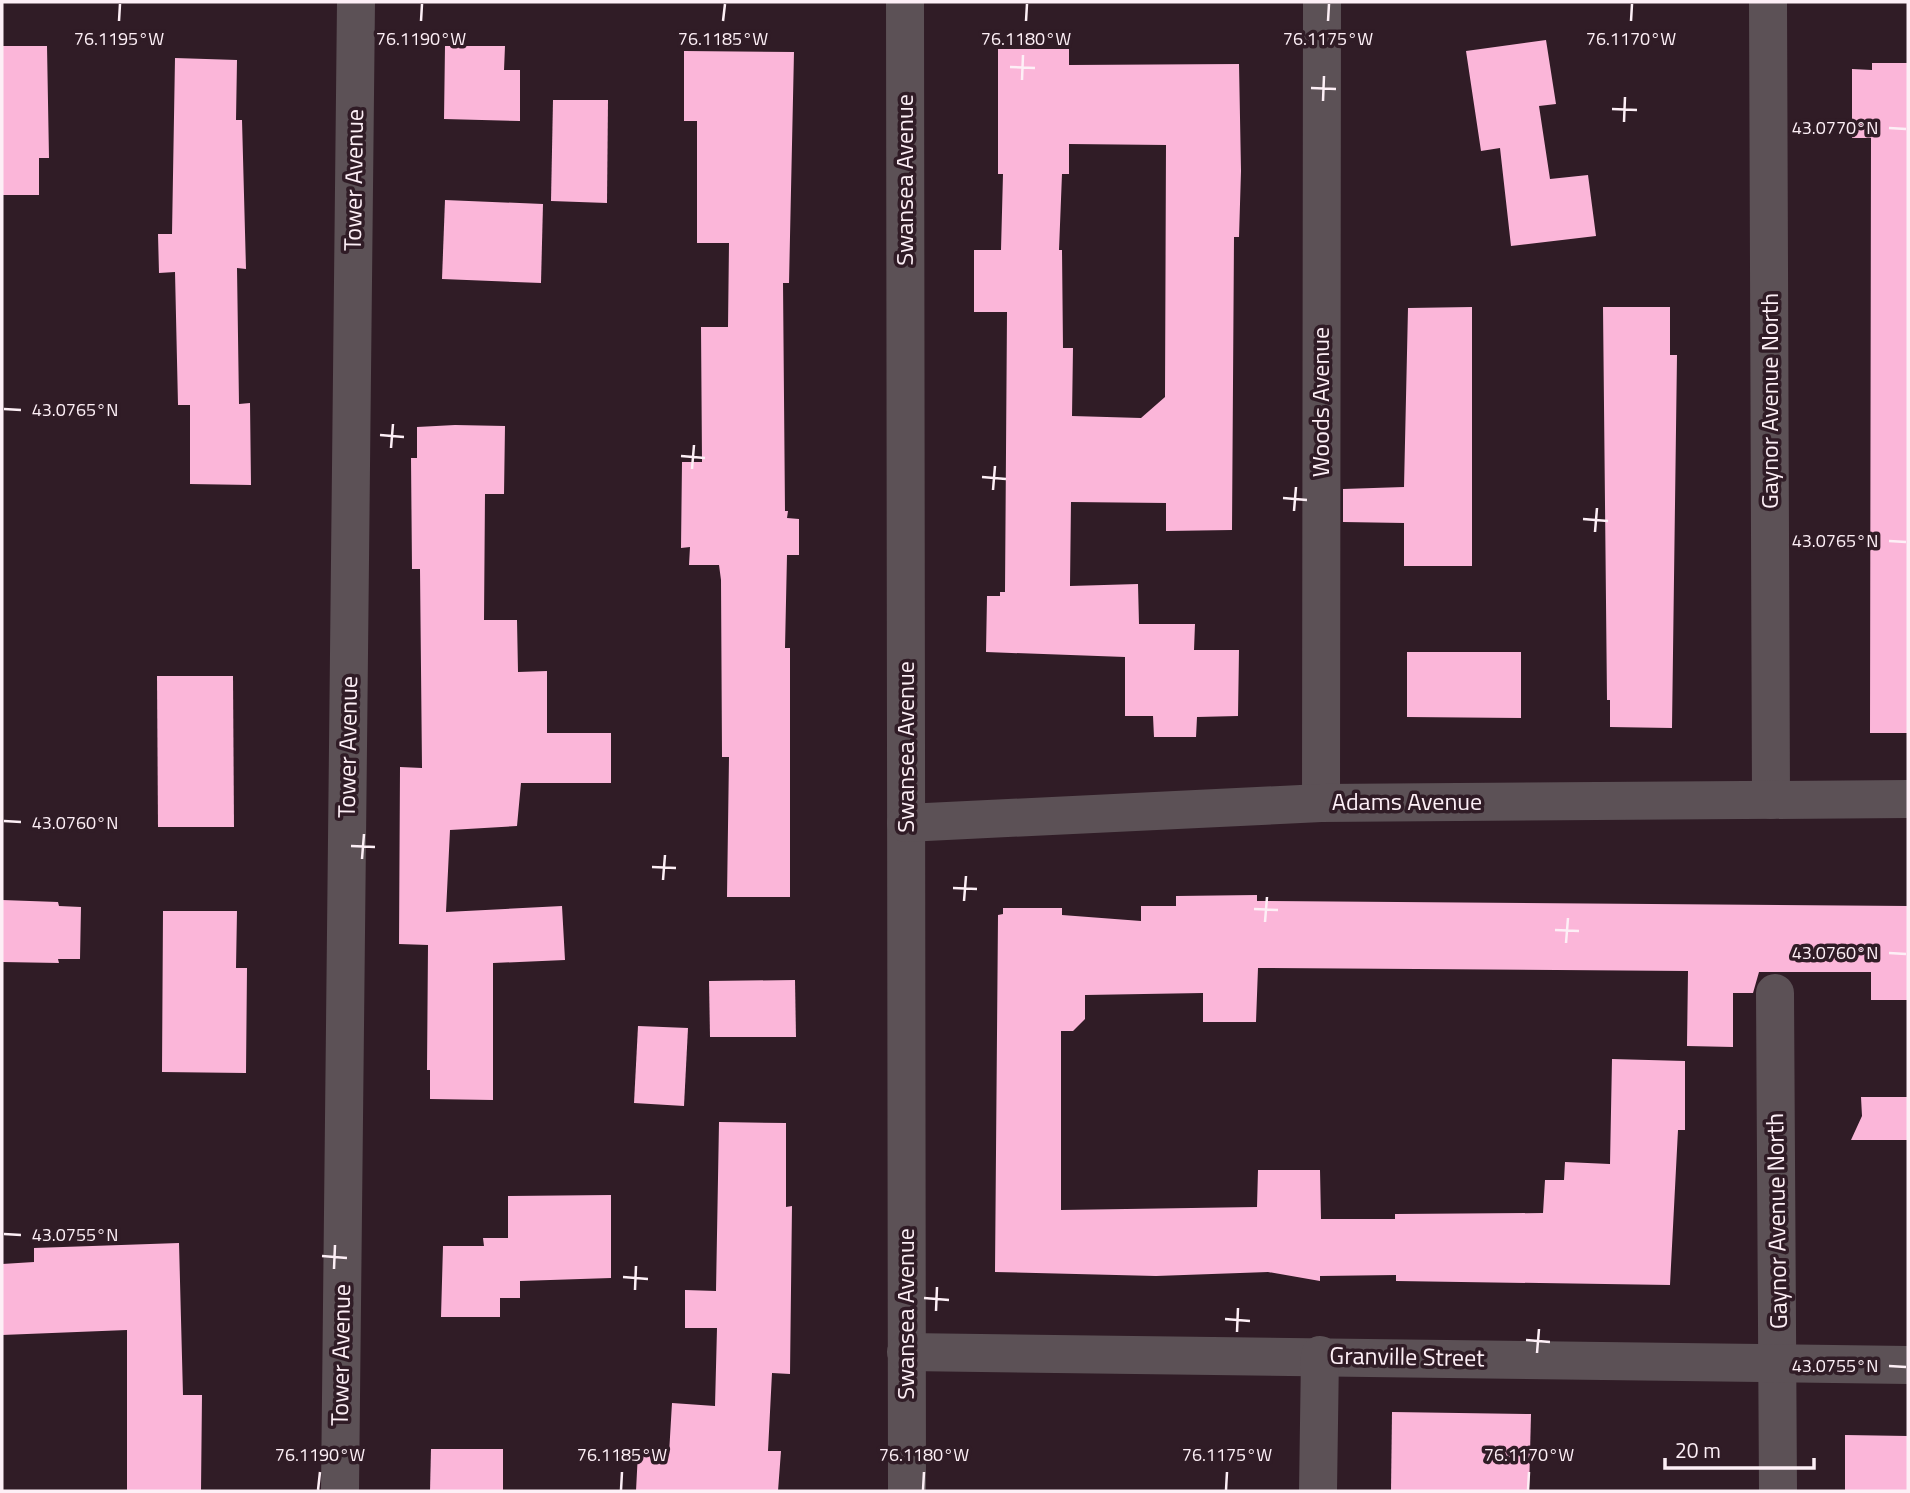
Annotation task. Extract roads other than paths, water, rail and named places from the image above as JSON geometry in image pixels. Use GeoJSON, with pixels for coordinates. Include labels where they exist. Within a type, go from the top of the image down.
{"type":"FeatureCollection","features":[{"type":"Feature","properties":{"kind":"street","name":"Tower Avenue"},"geometry":{"type":"LineString","coordinates":[[340,1491],[356,2]]}},
{"type":"Feature","properties":{"kind":"street","name":"Swansea Avenue"},"geometry":{"type":"LineString","coordinates":[[905,2],[907,1491]]}},
{"type":"Feature","properties":{"kind":"street","name":"Woods Avenue"},"geometry":{"type":"LineString","coordinates":[[1321,803],[1322,2]]}},
{"type":"Feature","properties":{"kind":"street","name":"Gaynor Avenue North"},"geometry":{"type":"LineString","coordinates":[[1768,2],[1771,800]]}},
{"type":"Feature","properties":{"kind":"street","name":"Adams Avenue"},"geometry":{"type":"LineString","coordinates":[[906,823],[1321,803],[1908,799]]}},
{"type":"Feature","properties":{"kind":"street","name":"Gaynor Avenue North"},"geometry":{"type":"LineString","coordinates":[[1775,993],[1778,1491]]}},
{"type":"Feature","properties":{"kind":"street","name":"Granville Street"},"geometry":{"type":"LineString","coordinates":[[906,1352],[1320,1355],[1908,1365]]}},
{"type":"Feature","properties":{"kind":"street"},"geometry":{"type":"LineString","coordinates":[[1318,1491],[1320,1355]]}}]}
